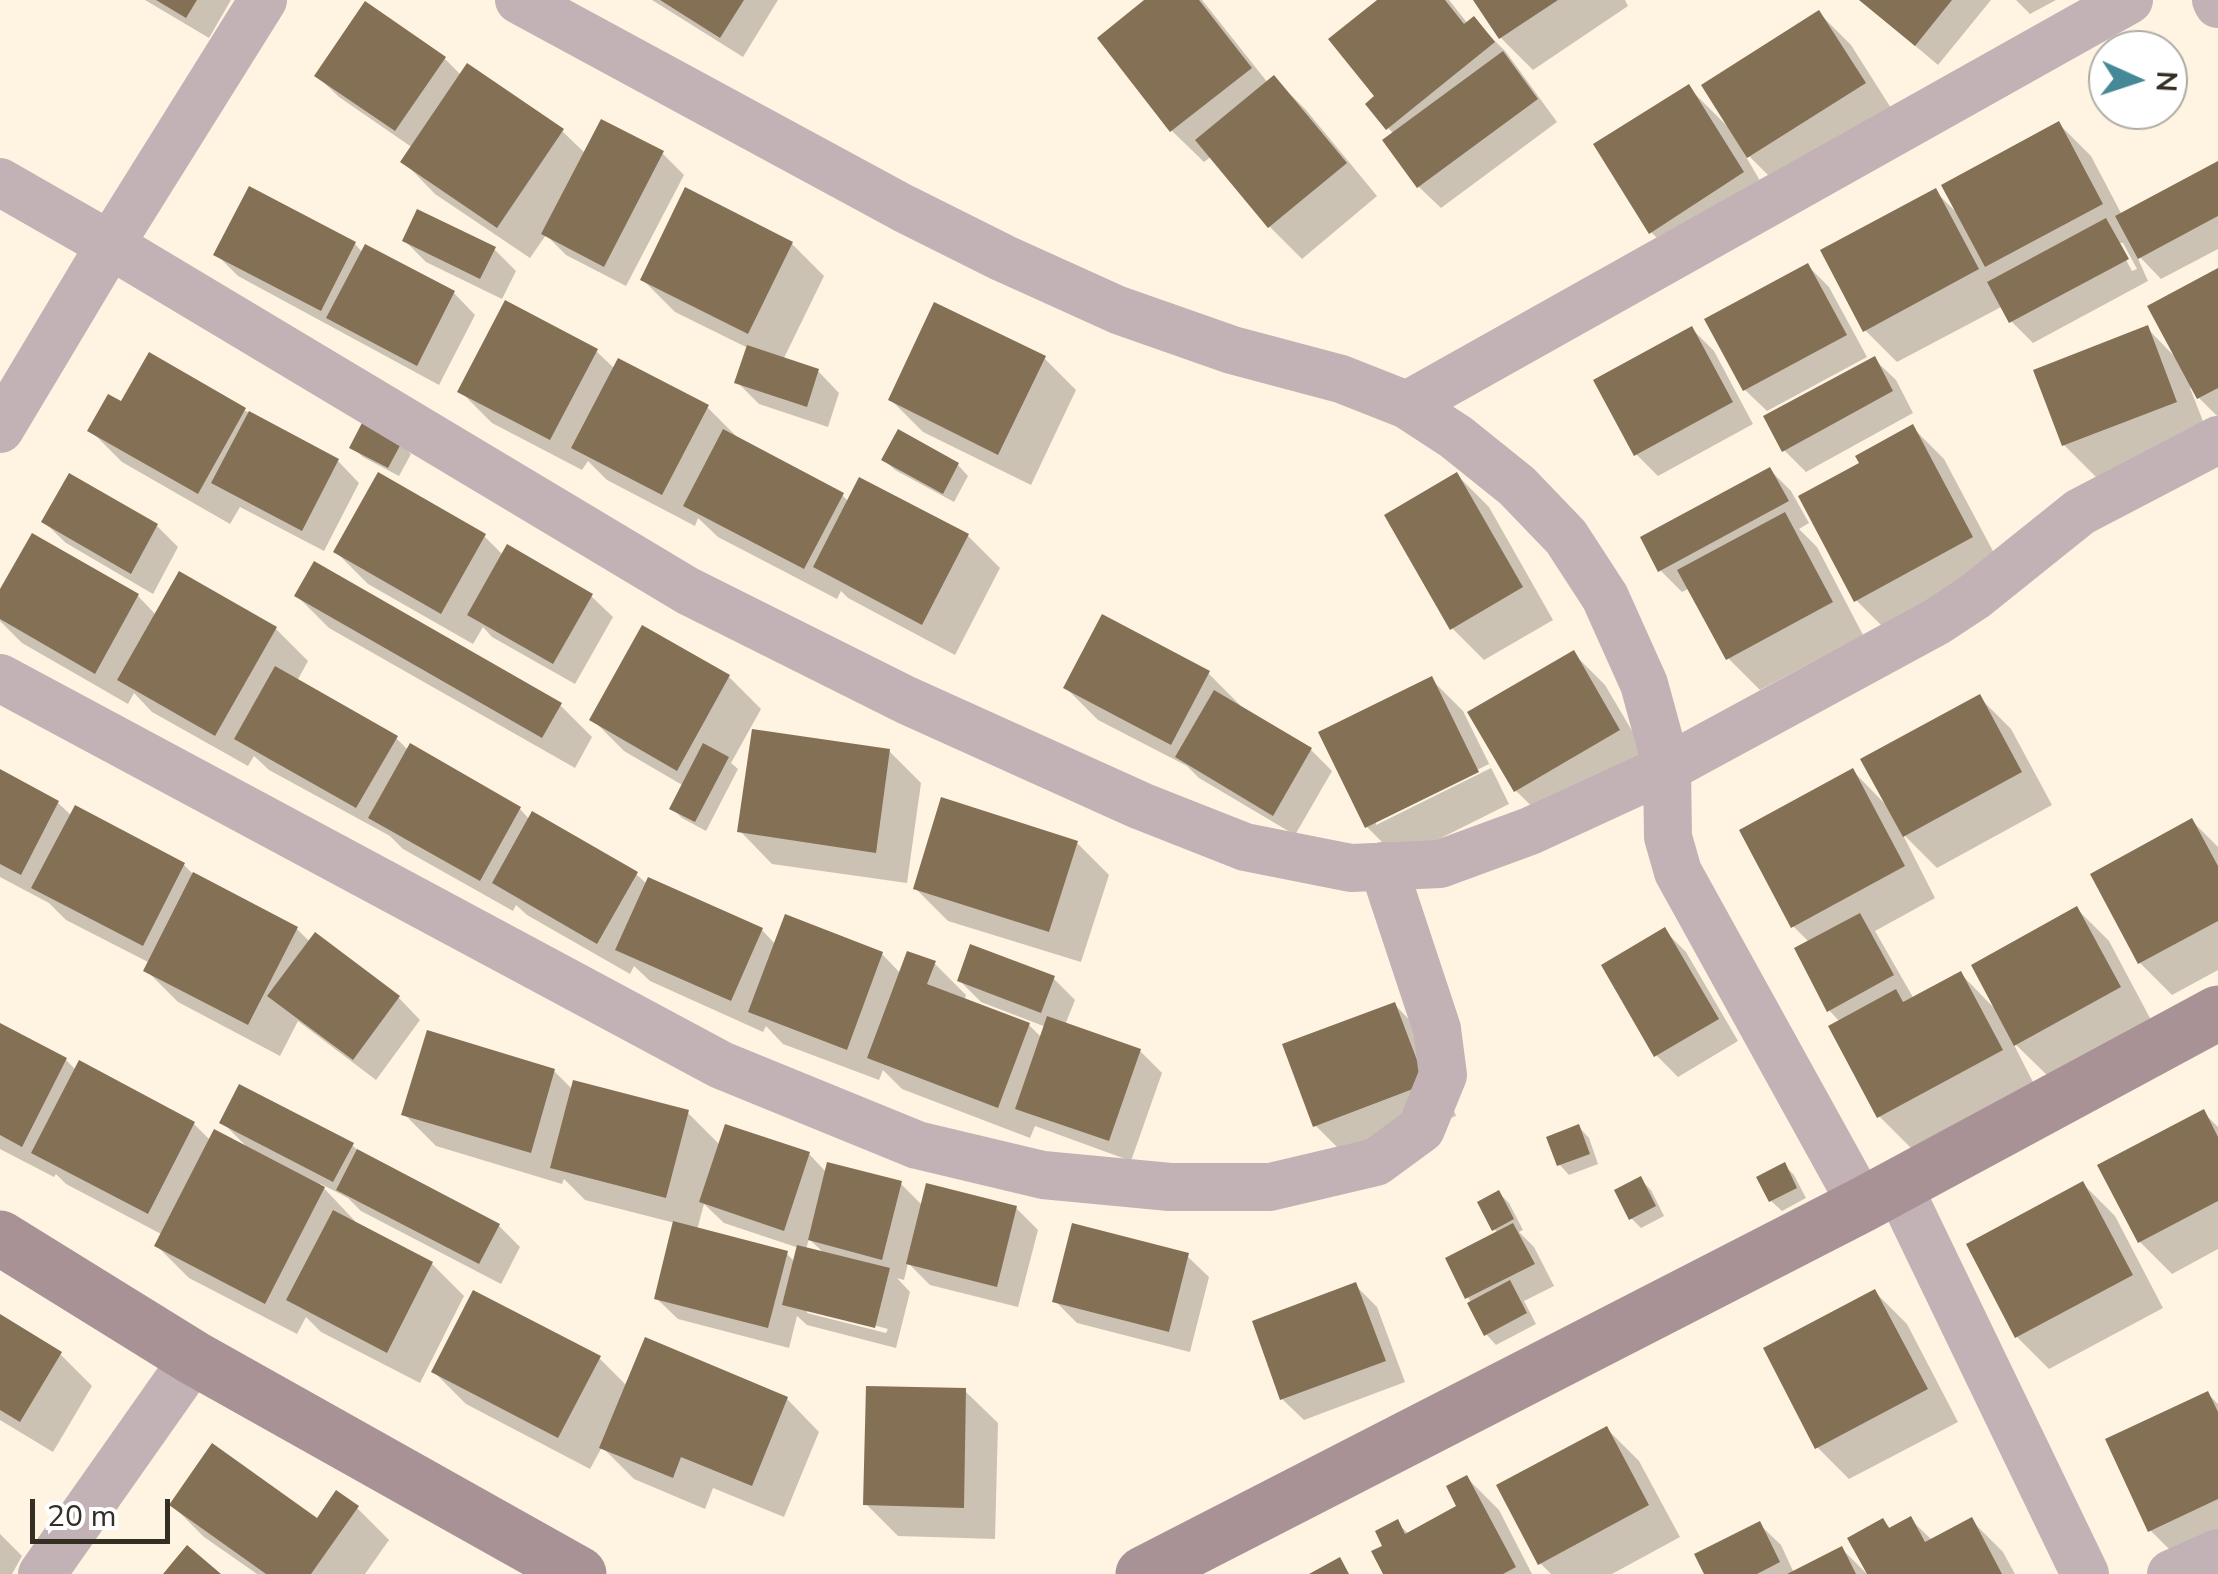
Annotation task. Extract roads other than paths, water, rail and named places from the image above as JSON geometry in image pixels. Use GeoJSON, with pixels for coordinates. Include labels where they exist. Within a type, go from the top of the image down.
{"type":"FeatureCollection","features":[{"type":"Feature","properties":{"kind":"street"},"geometry":{"type":"LineString","coordinates":[[0,430],[263,0]]}},
{"type":"Feature","properties":{"kind":"street"},"geometry":{"type":"LineString","coordinates":[[519,0],[903,208],[1068,288],[1232,350],[1341,379],[1407,405],[1456,437],[1517,486],[1566,538],[1605,597],[1644,684],[1667,768],[1668,837],[1678,872],[1880,1195],[2084,1574]]}},
{"type":"Feature","properties":{"kind":"street"},"geometry":{"type":"LineString","coordinates":[[1407,405],[2130,0]]}},
{"type":"Feature","properties":{"kind":"street"},"geometry":{"type":"LineString","coordinates":[[0,182],[688,591],[906,700],[1141,806],[1245,847],[1351,868],[1440,864],[1530,832],[1667,768],[1936,622],[1974,597],[2080,512],[2218,440]]}},
{"type":"Feature","properties":{"kind":"street"},"geometry":{"type":"LineString","coordinates":[[0,678],[720,1065],[918,1145],[1043,1175],[1170,1187],[1270,1187],[1376,1162],[1421,1129],[1443,1075],[1438,1029],[1383,866]]}},
{"type":"Feature","properties":{"kind":"street"},"geometry":{"type":"LineString","coordinates":[[1143,1574],[1880,1195],[2218,1013]]}},
{"type":"Feature","properties":{"kind":"street"},"geometry":{"type":"LineString","coordinates":[[0,1238],[194,1358],[579,1574]]}},
{"type":"Feature","properties":{"kind":"street"},"geometry":{"type":"LineString","coordinates":[[42,1574],[194,1358]]}},
{"type":"Feature","properties":{"kind":"street"},"geometry":{"type":"LineString","coordinates":[[2172,1574],[2218,1553]]}}]}
